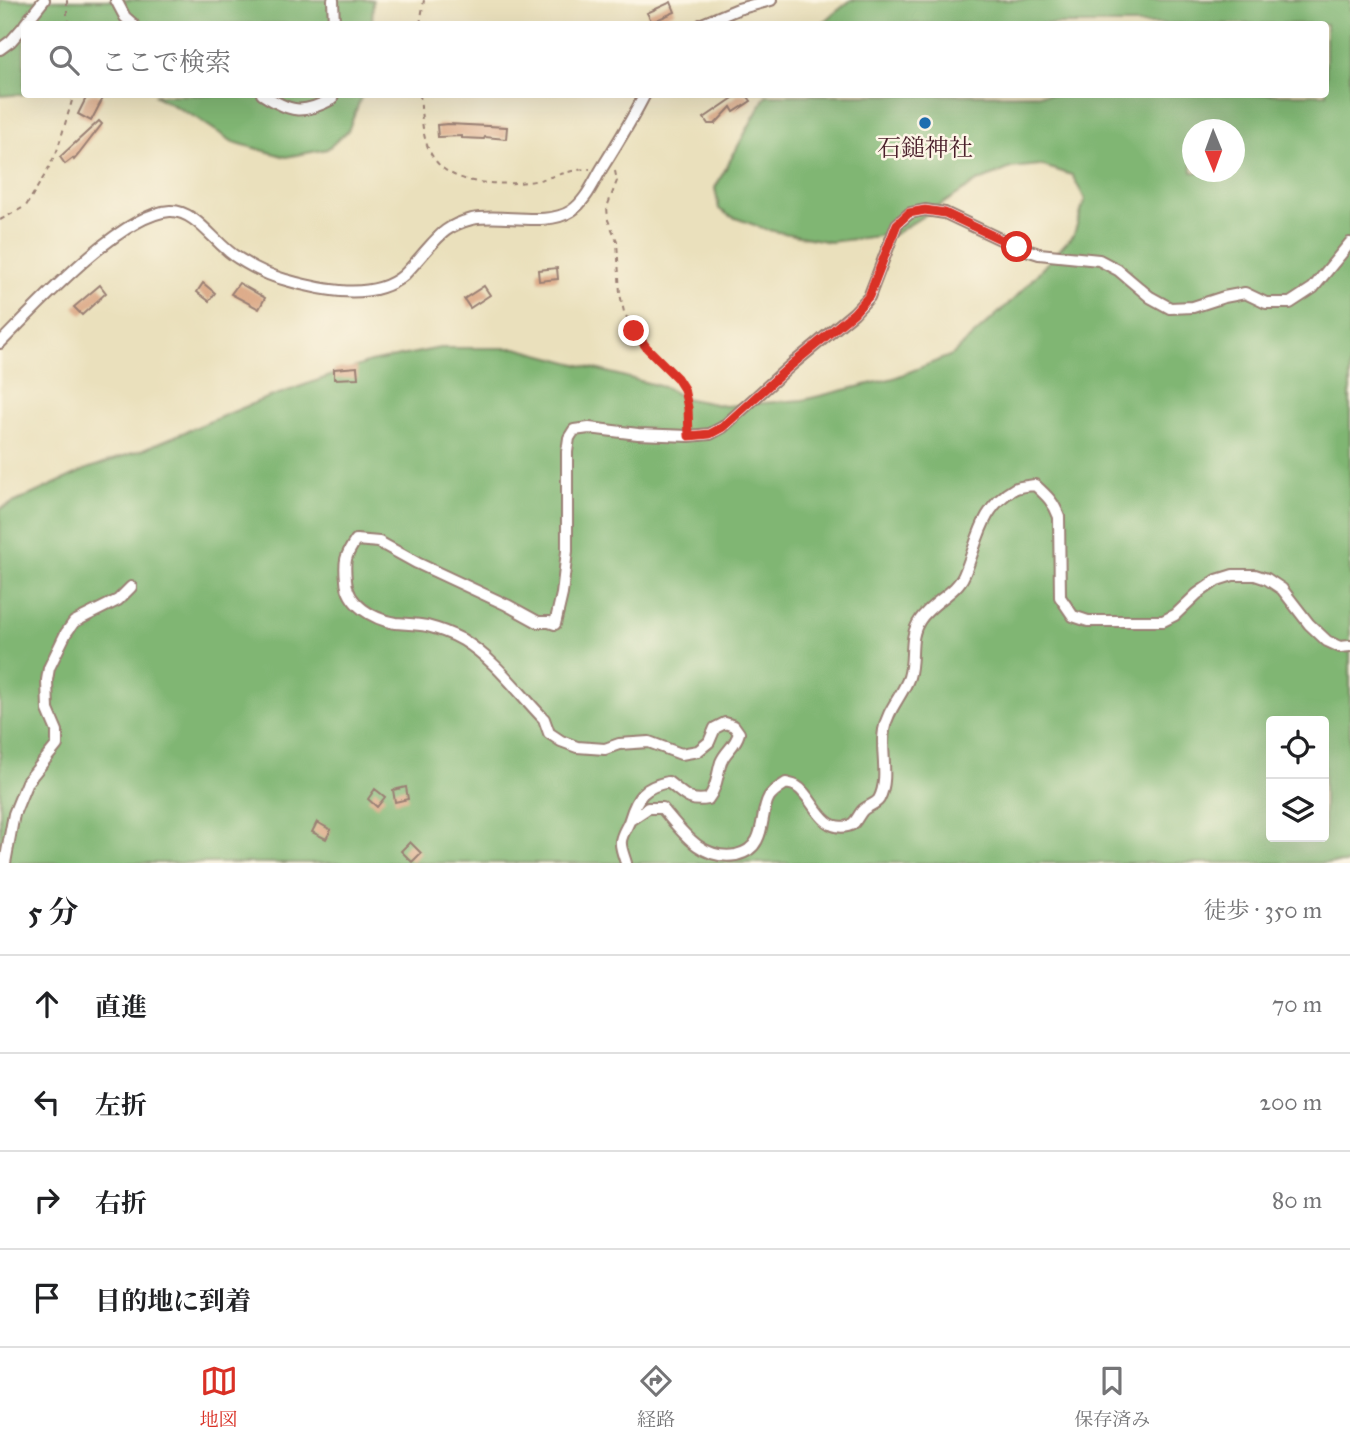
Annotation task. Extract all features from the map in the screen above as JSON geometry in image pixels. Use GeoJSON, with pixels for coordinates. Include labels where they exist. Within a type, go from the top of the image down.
{"type":"FeatureCollection","features":[{"type":"Feature","properties":{"kind":"street"},"geometry":{"type":"LineString","coordinates":[[28,21],[44,0]]}},
{"type":"Feature","properties":{"kind":"street"},"geometry":{"type":"LineString","coordinates":[[116,0],[130,21]]}},
{"type":"Feature","properties":{"kind":"street"},"geometry":{"type":"LineString","coordinates":[[333,0],[334,21]]}},
{"type":"Feature","properties":{"kind":"street"},"geometry":{"type":"LineString","coordinates":[[709,21],[737,9],[771,0]]}},
{"type":"Feature","properties":{"kind":"street"},"geometry":{"type":"LineString","coordinates":[[0,49],[12,41],[21,30]]}},
{"type":"Feature","properties":{"kind":"street"},"geometry":{"type":"LineString","coordinates":[[268,98],[277,104],[298,110],[315,108],[332,98]]}},
{"type":"Feature","properties":{"kind":"street"},"geometry":{"type":"LineString","coordinates":[[0,343],[93,253],[126,229],[155,214],[172,211],[193,218],[236,258],[282,279],[327,290],[355,291],[385,286],[403,276],[442,232],[456,224],[475,219],[555,218],[571,211],[584,199],[643,98]]}},
{"type":"Feature","properties":{"kind":"street"},"geometry":{"type":"LineString","coordinates":[[626,863],[621,842],[632,809],[643,792],[668,782],[687,799],[708,799],[714,792],[722,760],[737,743],[739,733],[734,726],[725,723],[715,728],[709,742],[698,751],[681,754],[649,742],[589,749],[561,741],[549,733],[544,719],[481,652],[445,632],[426,626],[379,619],[354,602],[346,587],[344,561],[356,540],[379,542],[537,622],[555,624],[567,551],[567,452],[569,438],[574,430],[589,428],[689,436],[710,434],[723,427],[854,313],[869,296],[897,224],[909,213],[925,210],[945,213],[1017,247],[1039,254],[1099,260],[1118,270],[1150,297],[1170,308],[1193,307],[1245,293],[1266,303],[1290,303],[1313,288],[1350,243]]}},
{"type":"Feature","properties":{"kind":"street"},"geometry":{"type":"LineString","coordinates":[[630,820],[648,808],[662,808],[691,842],[726,856],[740,854],[751,849],[758,839],[768,799],[786,783],[796,786],[805,794],[827,822],[846,827],[856,821],[862,811],[878,800],[883,784],[884,730],[891,710],[909,678],[913,636],[920,620],[959,584],[964,577],[984,520],[999,501],[1016,488],[1035,485],[1055,505],[1059,517],[1060,597],[1073,616],[1088,621],[1163,621],[1175,615],[1217,580],[1233,575],[1255,575],[1267,579],[1282,590],[1309,624],[1328,641],[1340,647],[1350,646]]}},
{"type":"Feature","properties":{"kind":"street"},"geometry":{"type":"LineString","coordinates":[[5,863],[14,814],[27,782],[57,745],[57,731],[48,710],[49,668],[74,622],[118,600],[131,587]]}},
{"type":"Feature","properties":{"kind":"path"},"geometry":{"type":"LineString","coordinates":[[67,0],[69,21]]}},
{"type":"Feature","properties":{"kind":"path"},"geometry":{"type":"LineString","coordinates":[[420,21],[424,0]]}},
{"type":"Feature","properties":{"kind":"path"},"geometry":{"type":"LineString","coordinates":[[0,220],[26,206],[46,173],[57,151],[73,98]]}},
{"type":"Feature","properties":{"kind":"path"},"geometry":{"type":"LineString","coordinates":[[420,98],[423,131],[433,159],[443,168],[468,181],[528,182],[580,169],[601,168]]}},
{"type":"Feature","properties":{"kind":"path"},"geometry":{"type":"LineString","coordinates":[[609,157],[617,181],[607,207],[608,220],[617,241],[620,294],[624,312],[647,348],[677,378],[684,389],[689,436]]}},
{"type":"Feature","properties":{"kind":"green space"},"geometry":{"type":"Polygon","coordinates":[[[0,0],[373,0],[372,21],[21,21],[21,94],[0,96],[0,0]]]}},
{"type":"Feature","properties":{"kind":"green space"},"geometry":{"type":"Polygon","coordinates":[[[851,0],[1350,0],[1350,863],[0,863],[0,509],[87,469],[144,449],[259,401],[370,362],[440,348],[516,348],[667,388],[684,398],[725,406],[803,400],[894,378],[952,355],[1015,298],[1074,234],[1085,199],[1072,175],[1040,165],[1011,168],[977,182],[895,234],[830,242],[768,230],[730,216],[719,209],[715,188],[764,98],[1329,98],[1329,21],[825,21],[851,0]]]}},
{"type":"Feature","properties":{"kind":"green space"},"geometry":{"type":"Polygon","coordinates":[[[160,98],[361,98],[348,131],[327,149],[286,157],[233,142],[160,98]]]}},
{"type":"Feature","properties":{"kind":"building"},"geometry":{"type":"Polygon","coordinates":[[[671,2],[675,12],[654,21],[651,21],[647,13],[671,2]]]}},
{"type":"Feature","properties":{"kind":"building"},"geometry":{"type":"Polygon","coordinates":[[[86,98],[103,98],[91,121],[78,114],[86,98]]]}},
{"type":"Feature","properties":{"kind":"building"},"geometry":{"type":"Polygon","coordinates":[[[733,98],[749,98],[751,101],[734,112],[731,107],[715,124],[708,124],[704,118],[733,98]]]}},
{"type":"Feature","properties":{"kind":"building"},"geometry":{"type":"Polygon","coordinates":[[[99,121],[102,124],[79,154],[65,164],[60,157],[99,121]]]}},
{"type":"Feature","properties":{"kind":"building"},"geometry":{"type":"Polygon","coordinates":[[[437,125],[507,127],[506,139],[438,137],[437,125]]]}},
{"type":"Feature","properties":{"kind":"building"},"geometry":{"type":"Polygon","coordinates":[[[557,268],[558,279],[539,281],[538,270],[557,268]]]}},
{"type":"Feature","properties":{"kind":"building"},"geometry":{"type":"Polygon","coordinates":[[[203,283],[215,293],[209,301],[197,292],[203,283]]]}},
{"type":"Feature","properties":{"kind":"building"},"geometry":{"type":"Polygon","coordinates":[[[239,283],[265,298],[259,309],[231,294],[239,283]]]}},
{"type":"Feature","properties":{"kind":"building"},"geometry":{"type":"Polygon","coordinates":[[[100,285],[106,293],[82,315],[74,307],[100,285]]]}},
{"type":"Feature","properties":{"kind":"building"},"geometry":{"type":"Polygon","coordinates":[[[484,286],[490,295],[470,308],[464,299],[484,286]]]}},
{"type":"Feature","properties":{"kind":"building"},"geometry":{"type":"Polygon","coordinates":[[[357,367],[358,378],[334,379],[334,369],[357,367]]]}},
{"type":"Feature","properties":{"kind":"building"},"geometry":{"type":"Polygon","coordinates":[[[406,787],[408,799],[395,802],[393,790],[406,787]]]}},
{"type":"Feature","properties":{"kind":"building"},"geometry":{"type":"Polygon","coordinates":[[[375,789],[385,797],[377,807],[368,799],[375,789]]]}},
{"type":"Feature","properties":{"kind":"building"},"geometry":{"type":"Polygon","coordinates":[[[317,822],[331,830],[326,839],[312,832],[317,822]]]}},
{"type":"Feature","properties":{"kind":"building"},"geometry":{"type":"Polygon","coordinates":[[[410,842],[421,853],[412,862],[401,851],[410,842]]]}},
{"type":"Feature","properties":{"kind":"place","name":"石鎚神社"},"geometry":{"type":"Point","coordinates":[925,123]}},
{"type":"Feature","properties":{"kind":"route"},"geometry":{"type":"LineString","coordinates":[[634,331],[684,389],[689,436],[710,434],[723,427],[854,313],[869,296],[897,224],[909,213],[925,210],[945,213],[1017,247]]}}]}
